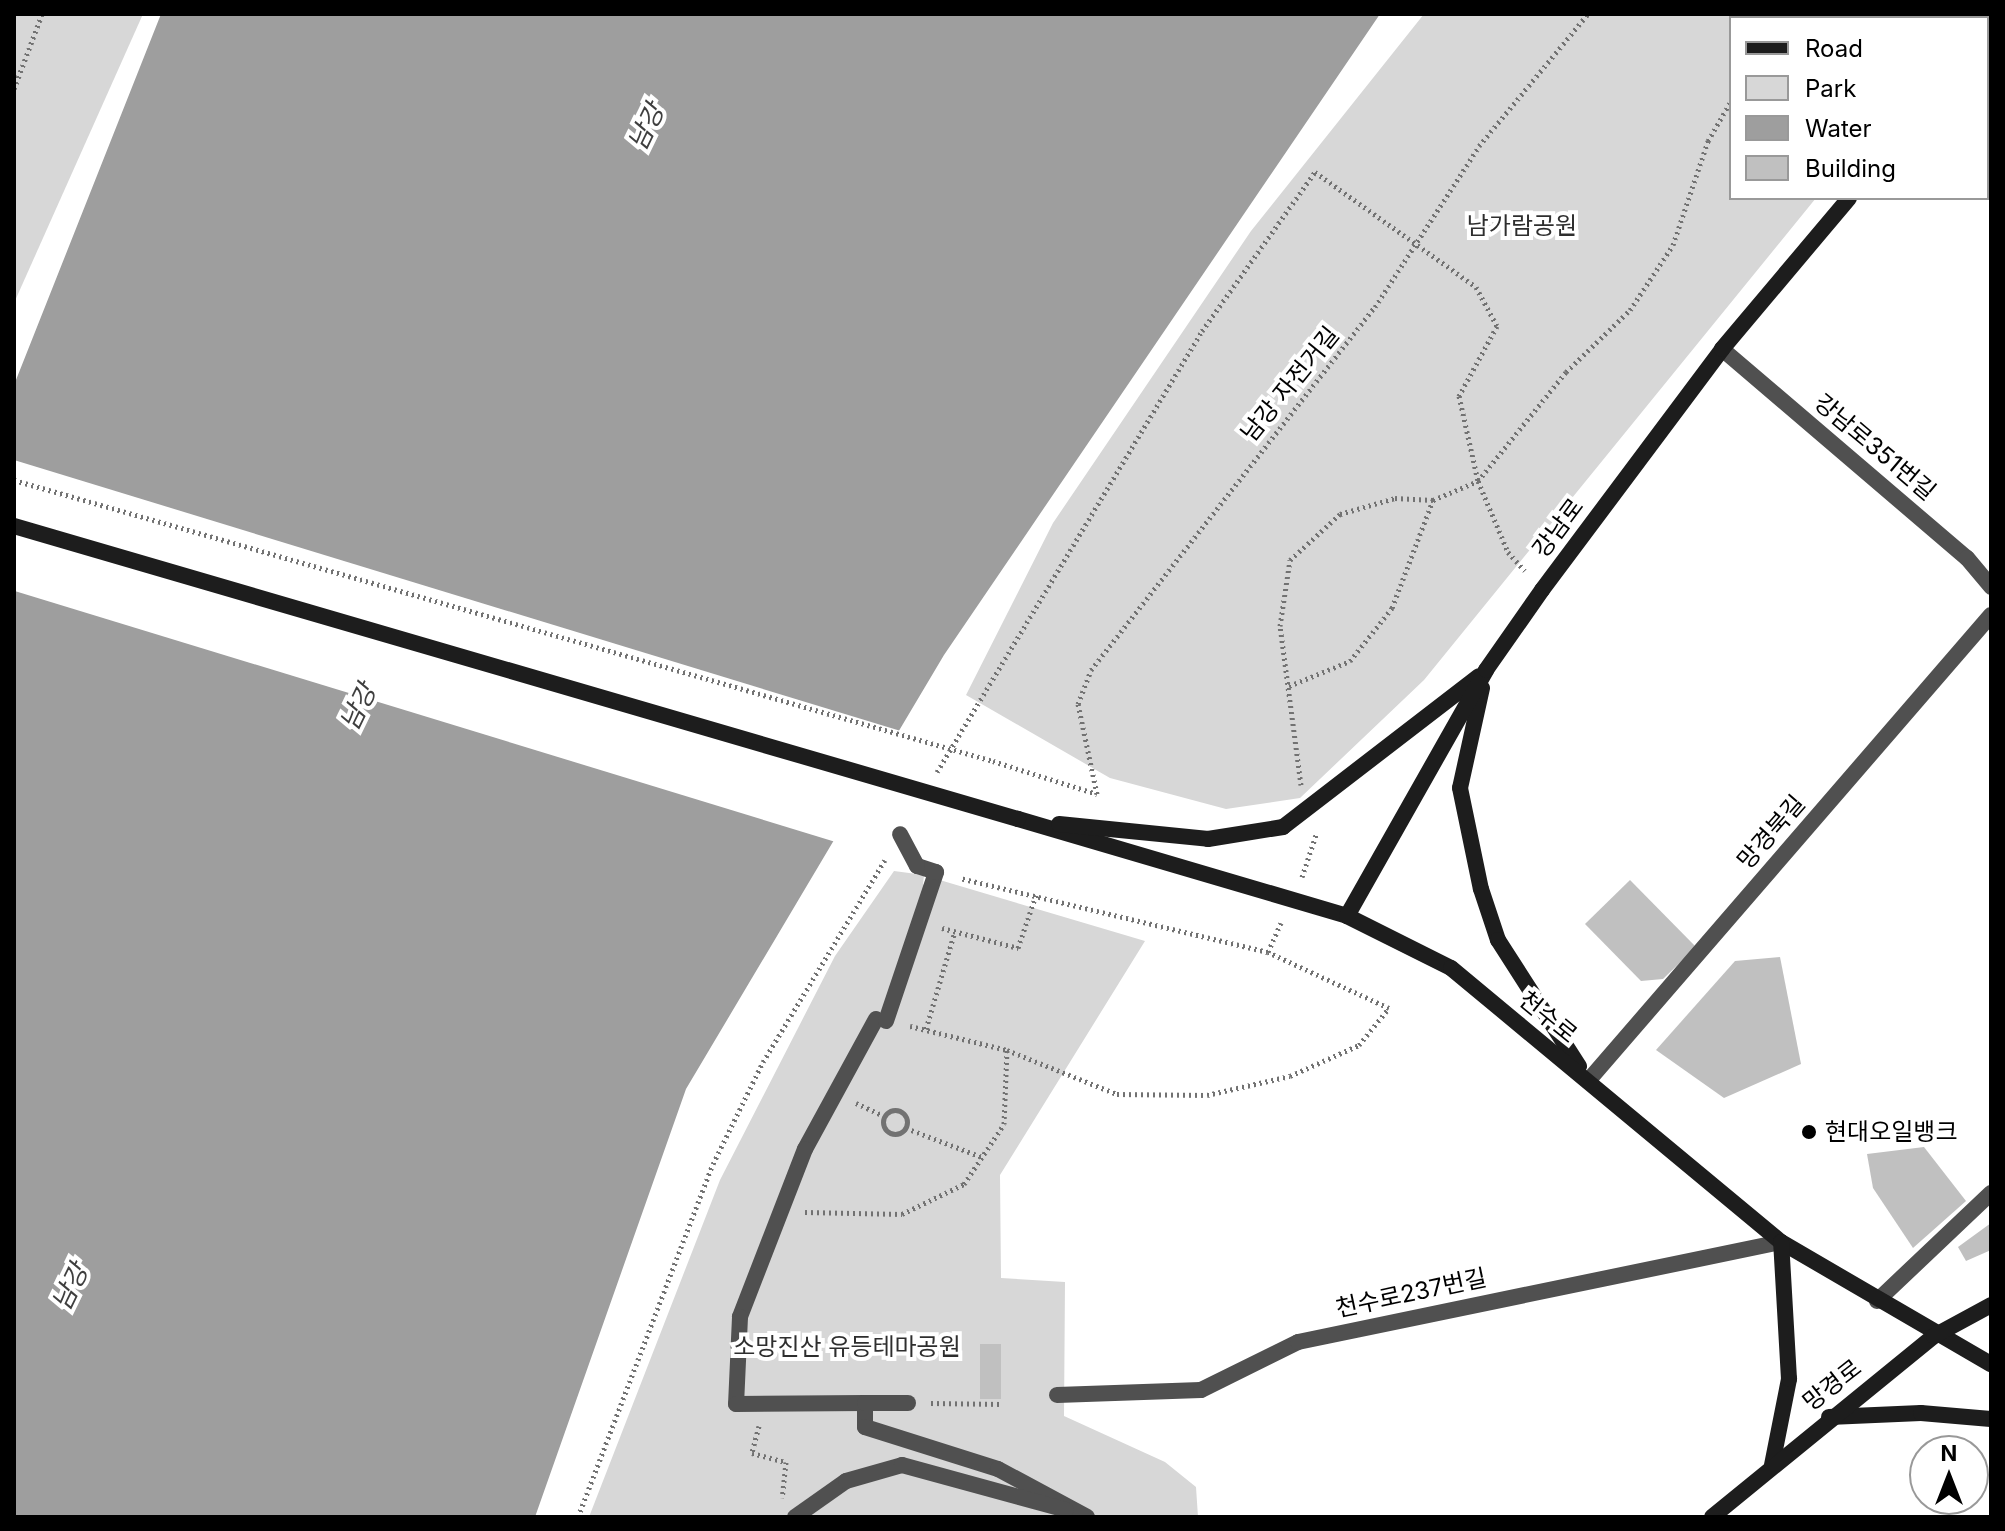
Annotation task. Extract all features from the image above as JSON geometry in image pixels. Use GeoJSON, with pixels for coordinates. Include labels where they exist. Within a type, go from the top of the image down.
{"type":"FeatureCollection","features":[{"type":"Feature","properties":{"kind":"street","name":"강남로"},"geometry":{"type":"LineString","coordinates":[[1347,916],[1486,670],[1722,349],[1847,200]]}},
{"type":"Feature","properties":{"kind":"street","name":"강남로351번길"},"geometry":{"type":"LineString","coordinates":[[1722,349],[1967,558],[1991,587]]}},
{"type":"Feature","properties":{"kind":"street"},"geometry":{"type":"LineString","coordinates":[[14,526],[1018,819],[1208,839],[1283,827],[1307,812],[1486,670]]}},
{"type":"Feature","properties":{"kind":"street","name":"망경북길"},"geometry":{"type":"LineString","coordinates":[[1588,1081],[1991,615]]}},
{"type":"Feature","properties":{"kind":"street"},"geometry":{"type":"LineString","coordinates":[[1486,670],[1460,788],[1481,889],[1498,940],[1588,1081]]}},
{"type":"Feature","properties":{"kind":"street","name":"천수로"},"geometry":{"type":"LineString","coordinates":[[1018,819],[1347,916],[1451,968],[1781,1242],[1934,1336],[1991,1364]]}},
{"type":"Feature","properties":{"kind":"street"},"geometry":{"type":"LineString","coordinates":[[900,834],[917,866],[936,872],[881,1020],[780,1211],[740,1317],[736,1404],[908,1403]]}},
{"type":"Feature","properties":{"kind":"street"},"geometry":{"type":"LineString","coordinates":[[1877,1301],[1991,1193]]}},
{"type":"Feature","properties":{"kind":"street"},"geometry":{"type":"LineString","coordinates":[[1772,1465],[1789,1379],[1781,1242]]}},
{"type":"Feature","properties":{"kind":"street","name":"천수로237번길"},"geometry":{"type":"LineString","coordinates":[[1057,1395],[1201,1390],[1298,1342],[1781,1242]]}},
{"type":"Feature","properties":{"kind":"street","name":"망경로"},"geometry":{"type":"LineString","coordinates":[[1712,1517],[1829,1417],[1934,1336],[1991,1305]]}},
{"type":"Feature","properties":{"kind":"street"},"geometry":{"type":"LineString","coordinates":[[865,1403],[865,1427],[998,1469],[1086,1516]]}},
{"type":"Feature","properties":{"kind":"street"},"geometry":{"type":"LineString","coordinates":[[1829,1417],[1921,1413],[1991,1419]]}},
{"type":"Feature","properties":{"kind":"street"},"geometry":{"type":"LineString","coordinates":[[795,1517],[846,1481],[902,1465],[1086,1516]]}},
{"type":"Feature","properties":{"kind":"path"},"geometry":{"type":"LineString","coordinates":[[14,89],[42,14]]}},
{"type":"Feature","properties":{"kind":"path","name":"남강 자전거길"},"geometry":{"type":"LineString","coordinates":[[14,480],[993,761],[1097,794],[1078,704],[1091,670],[1375,307],[1479,146],[1588,14]]}},
{"type":"Feature","properties":{"kind":"path"},"geometry":{"type":"LineString","coordinates":[[1268,952],[1320,838],[1307,812],[1293,753],[1289,686],[1280,626],[1290,560],[1340,514],[1395,498],[1433,500],[1478,481],[1566,372],[1630,310],[1673,245],[1708,141],[1729,104]]}},
{"type":"Feature","properties":{"kind":"path"},"geometry":{"type":"LineString","coordinates":[[1411,247],[1476,287],[1497,326],[1459,396],[1478,481],[1508,552],[1542,590]]}},
{"type":"Feature","properties":{"kind":"path"},"geometry":{"type":"LineString","coordinates":[[1289,686],[1350,661],[1392,608],[1433,500]]}},
{"type":"Feature","properties":{"kind":"path"},"geometry":{"type":"LineString","coordinates":[[881,1020],[1007,1050],[1117,1094],[1207,1095],[1290,1076],[1359,1045],[1389,1008],[1268,952],[936,872]]}},
{"type":"Feature","properties":{"kind":"path"},"geometry":{"type":"LineString","coordinates":[[919,922],[1018,948],[1036,895]]}},
{"type":"Feature","properties":{"kind":"path"},"geometry":{"type":"LineString","coordinates":[[926,1029],[955,931]]}},
{"type":"Feature","properties":{"kind":"path"},"geometry":{"type":"LineString","coordinates":[[780,1211],[902,1214],[964,1184],[1004,1124],[1007,1050]]}},
{"type":"Feature","properties":{"kind":"path"},"geometry":{"type":"LineString","coordinates":[[906,1128],[902,1113],[884,1116],[889,1133],[906,1128],[982,1157]]}},
{"type":"Feature","properties":{"kind":"path"},"geometry":{"type":"LineString","coordinates":[[908,1403],[1002,1404]]}},
{"type":"Feature","properties":{"kind":"path"},"geometry":{"type":"LineString","coordinates":[[761,1417],[752,1453],[786,1462],[781,1503]]}},
{"type":"Feature","properties":{"kind":"green space"},"geometry":{"type":"Polygon","coordinates":[[[14,14],[143,14],[14,303],[14,14]]]}},
{"type":"Feature","properties":{"kind":"green space","name":"남가람공원"},"geometry":{"type":"Polygon","coordinates":[[[1424,14],[1965,14],[1729,16],[1729,200],[1814,200],[1424,680],[1300,798],[1226,809],[1110,778],[966,695],[1053,523],[1251,231],[1424,14]]]}},
{"type":"Feature","properties":{"kind":"green space","name":"소망진산 유등테마공원"},"geometry":{"type":"Polygon","coordinates":[[[894,871],[924,875],[923,885],[933,878],[1145,941],[1000,1175],[1001,1278],[1065,1282],[1064,1416],[1165,1462],[1196,1487],[1198,1517],[589,1517],[720,1180],[835,956],[894,871]]]}},
{"type":"Feature","properties":{"kind":"water","name":"남강"},"geometry":{"type":"Polygon","coordinates":[[[161,14],[1380,14],[944,655],[686,1089],[535,1517],[14,1517],[14,385],[161,14]]]}},
{"type":"Feature","properties":{"kind":"pier"},"geometry":{"type":"Polygon","coordinates":[[[14,460],[902,732],[866,851],[14,591],[14,460]]]}},
{"type":"Feature","properties":{"kind":"building"},"geometry":{"type":"Polygon","coordinates":[[[1630,880],[1696,947],[1663,979],[1641,981],[1585,924],[1630,880]]]}},
{"type":"Feature","properties":{"kind":"building"},"geometry":{"type":"Polygon","coordinates":[[[1780,957],[1801,1064],[1724,1098],[1656,1050],[1735,961],[1780,957]]]}},
{"type":"Feature","properties":{"kind":"building"},"geometry":{"type":"Polygon","coordinates":[[[1924,1147],[1966,1201],[1913,1248],[1873,1188],[1867,1154],[1924,1147]]]}},
{"type":"Feature","properties":{"kind":"building"},"geometry":{"type":"Polygon","coordinates":[[[1991,1223],[1991,1250],[1966,1261],[1958,1247],[1991,1223]]]}},
{"type":"Feature","properties":{"kind":"building"},"geometry":{"type":"Polygon","coordinates":[[[980,1344],[1001,1344],[1001,1399],[980,1399],[980,1344]]]}},
{"type":"Feature","properties":{"kind":"place","name":"현대오일뱅크"},"geometry":{"type":"Point","coordinates":[1809,1132]}}]}
